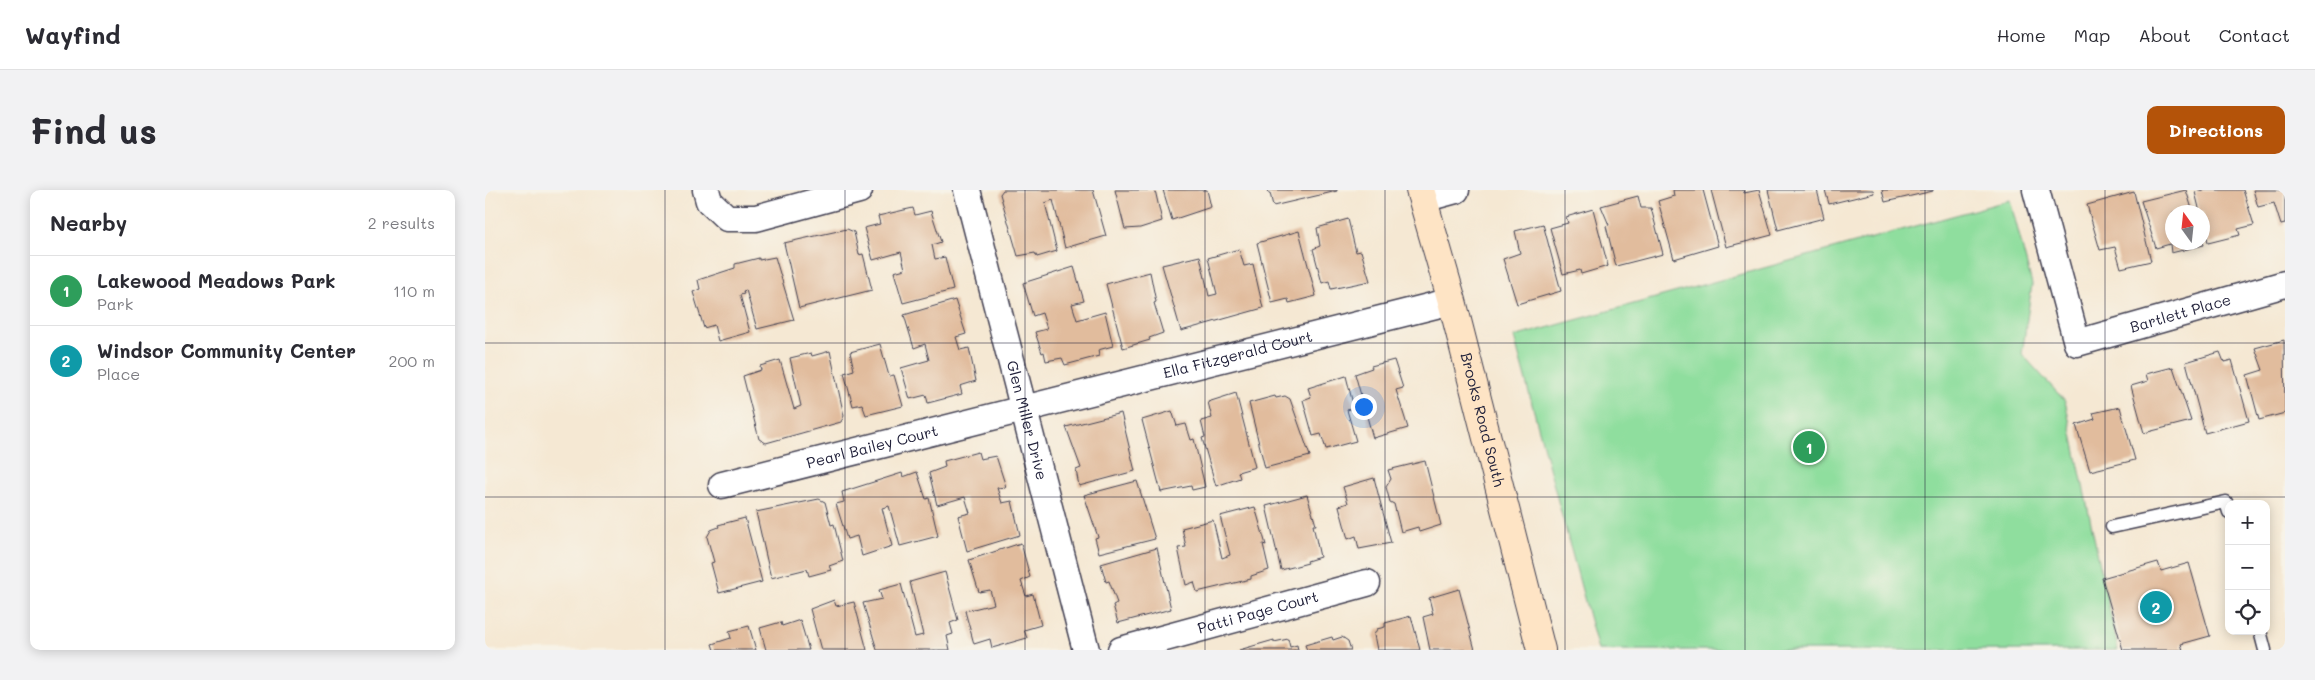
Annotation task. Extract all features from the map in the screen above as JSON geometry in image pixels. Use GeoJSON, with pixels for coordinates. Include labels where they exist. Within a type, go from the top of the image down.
{"type":"FeatureCollection","features":[{"type":"Feature","properties":{"kind":"street"},"geometry":{"type":"LineString","coordinates":[[706,190],[709,201],[727,218],[756,218],[859,190]]}},
{"type":"Feature","properties":{"kind":"street","name":"Glen Miller Drive"},"geometry":{"type":"LineString","coordinates":[[967,190],[1086,650]]}},
{"type":"Feature","properties":{"kind":"street"},"geometry":{"type":"LineString","coordinates":[[1421,194],[1456,190]]}},
{"type":"Feature","properties":{"kind":"street","name":"Bartlett Place"},"geometry":{"type":"LineString","coordinates":[[2036,190],[2077,343],[2285,284]]}},
{"type":"Feature","properties":{"kind":"street","name":"Brooks Road South"},"geometry":{"type":"LineString","coordinates":[[1421,194],[1452,301],[1541,650]]}},
{"type":"Feature","properties":{"kind":"street","name":"Ella Fitzgerald Court"},"geometry":{"type":"LineString","coordinates":[[1024,409],[1452,301]]}},
{"type":"Feature","properties":{"kind":"street","name":"Pearl Bailey Court"},"geometry":{"type":"LineString","coordinates":[[722,485],[1024,409]]}},
{"type":"Feature","properties":{"kind":"street","name":"Patti Page Court"},"geometry":{"type":"LineString","coordinates":[[1121,650],[1367,584]]}},
{"type":"Feature","properties":{"kind":"lane"},"geometry":{"type":"LineString","coordinates":[[2112,527],[2225,502]]}},
{"type":"Feature","properties":{"kind":"lane"},"geometry":{"type":"LineString","coordinates":[[2261,635],[2265,650]]}},
{"type":"Feature","properties":{"kind":"green space"},"geometry":{"type":"Polygon","coordinates":[[[2010,200],[2032,284],[2022,354],[2065,401],[2118,650],[1598,650],[1514,337],[2010,200]]]}},
{"type":"Feature","properties":{"kind":"building"},"geometry":{"type":"Polygon","coordinates":[[[1003,190],[1093,190],[1106,236],[1065,248],[1053,200],[1045,203],[1057,251],[1037,257],[1035,253],[1018,256],[1000,194],[1003,190]]]}},
{"type":"Feature","properties":{"kind":"building"},"geometry":{"type":"Polygon","coordinates":[[[1115,190],[1155,190],[1162,221],[1140,228],[1125,229],[1115,190]]]}},
{"type":"Feature","properties":{"kind":"building"},"geometry":{"type":"Polygon","coordinates":[[[1163,190],[1207,190],[1211,207],[1172,220],[1163,190]]]}},
{"type":"Feature","properties":{"kind":"building"},"geometry":{"type":"Polygon","coordinates":[[[1267,190],[1337,191],[1273,206],[1270,193],[1267,190]]]}},
{"type":"Feature","properties":{"kind":"building"},"geometry":{"type":"Polygon","coordinates":[[[1673,190],[1703,190],[1718,246],[1674,259],[1658,201],[1674,196],[1673,190]]]}},
{"type":"Feature","properties":{"kind":"building"},"geometry":{"type":"Polygon","coordinates":[[[1711,190],[1743,190],[1744,193],[1759,190],[1772,235],[1726,247],[1711,190]]]}},
{"type":"Feature","properties":{"kind":"building"},"geometry":{"type":"Polygon","coordinates":[[[1768,190],[1817,190],[1824,218],[1778,230],[1768,190]]]}},
{"type":"Feature","properties":{"kind":"building"},"geometry":{"type":"Polygon","coordinates":[[[1825,190],[1873,190],[1874,193],[1829,204],[1825,190]]]}},
{"type":"Feature","properties":{"kind":"building"},"geometry":{"type":"Polygon","coordinates":[[[1882,190],[1933,190],[1933,191],[1885,202],[1882,190]]]}},
{"type":"Feature","properties":{"kind":"building"},"geometry":{"type":"Polygon","coordinates":[[[2186,190],[2191,205],[2165,205],[2165,245],[2156,248],[2141,201],[2186,190]]]}},
{"type":"Feature","properties":{"kind":"building"},"geometry":{"type":"Polygon","coordinates":[[[2203,190],[2243,190],[2254,225],[2238,229],[2240,235],[2210,242],[2210,205],[2198,205],[2195,192],[2203,190]]]}},
{"type":"Feature","properties":{"kind":"building"},"geometry":{"type":"Polygon","coordinates":[[[2253,190],[2285,190],[2285,224],[2281,225],[2274,203],[2258,207],[2253,190]]]}},
{"type":"Feature","properties":{"kind":"building"},"geometry":{"type":"Polygon","coordinates":[[[2134,192],[2151,261],[2121,268],[2115,247],[2100,250],[2087,205],[2134,192]]]}},
{"type":"Feature","properties":{"kind":"building"},"geometry":{"type":"Polygon","coordinates":[[[1638,196],[1641,208],[1651,208],[1663,254],[1616,266],[1606,226],[1609,225],[1601,206],[1638,196]]]}},
{"type":"Feature","properties":{"kind":"building"},"geometry":{"type":"Polygon","coordinates":[[[913,208],[915,215],[931,211],[941,242],[932,245],[935,259],[945,257],[953,290],[903,303],[894,272],[905,269],[901,252],[873,260],[864,228],[880,224],[878,216],[913,208]]]}},
{"type":"Feature","properties":{"kind":"building"},"geometry":{"type":"Polygon","coordinates":[[[1593,209],[1608,266],[1581,274],[1580,270],[1563,274],[1550,228],[1568,223],[1566,217],[1593,209]]]}},
{"type":"Feature","properties":{"kind":"building"},"geometry":{"type":"Polygon","coordinates":[[[1348,219],[1356,252],[1361,251],[1370,281],[1331,289],[1329,281],[1322,283],[1313,249],[1320,246],[1317,228],[1348,219]]]}},
{"type":"Feature","properties":{"kind":"building"},"geometry":{"type":"Polygon","coordinates":[[[1543,224],[1561,291],[1517,304],[1503,259],[1520,253],[1515,231],[1543,224]]]}},
{"type":"Feature","properties":{"kind":"building"},"geometry":{"type":"Polygon","coordinates":[[[847,229],[854,232],[859,255],[863,254],[872,290],[799,308],[784,243],[847,229]]]}},
{"type":"Feature","properties":{"kind":"building"},"geometry":{"type":"Polygon","coordinates":[[[1299,231],[1316,296],[1289,303],[1288,299],[1272,303],[1257,243],[1299,231]]]}},
{"type":"Feature","properties":{"kind":"building"},"geometry":{"type":"Polygon","coordinates":[[[1239,249],[1244,266],[1253,264],[1263,308],[1181,331],[1162,265],[1200,256],[1209,296],[1217,294],[1208,258],[1239,249]]]}},
{"type":"Feature","properties":{"kind":"building"},"geometry":{"type":"Polygon","coordinates":[[[2171,250],[2183,250],[2171,253],[2171,250]]]}},
{"type":"Feature","properties":{"kind":"building"},"geometry":{"type":"Polygon","coordinates":[[[775,257],[794,320],[757,329],[746,290],[743,291],[744,294],[740,295],[750,332],[718,341],[714,325],[704,328],[693,292],[700,289],[698,280],[735,268],[735,264],[759,258],[759,260],[775,257]]]}},
{"type":"Feature","properties":{"kind":"building"},"geometry":{"type":"Polygon","coordinates":[[[1074,267],[1084,301],[1072,304],[1077,320],[1105,312],[1113,346],[1098,350],[1099,356],[1065,365],[1062,358],[1046,361],[1035,332],[1047,329],[1042,313],[1033,316],[1023,283],[1074,267]]]}},
{"type":"Feature","properties":{"kind":"building"},"geometry":{"type":"Polygon","coordinates":[[[1150,272],[1156,302],[1154,303],[1163,333],[1149,338],[1150,340],[1123,348],[1106,284],[1150,272]]]}},
{"type":"Feature","properties":{"kind":"building"},"geometry":{"type":"Polygon","coordinates":[[[955,300],[966,334],[956,337],[960,350],[969,348],[976,381],[960,386],[962,394],[928,403],[926,395],[910,399],[901,368],[929,360],[925,344],[914,348],[904,315],[955,300]]]}},
{"type":"Feature","properties":{"kind":"building"},"geometry":{"type":"Polygon","coordinates":[[[2284,340],[2285,413],[2259,420],[2247,375],[2263,370],[2255,348],[2284,340]]]}},
{"type":"Feature","properties":{"kind":"building"},"geometry":{"type":"Polygon","coordinates":[[[880,344],[889,376],[894,375],[903,406],[866,415],[862,404],[853,406],[844,373],[854,370],[850,352],[880,344]]]}},
{"type":"Feature","properties":{"kind":"building"},"geometry":{"type":"Polygon","coordinates":[[[830,351],[844,416],[841,422],[766,443],[759,439],[743,376],[761,370],[760,366],[780,360],[794,409],[801,406],[790,358],[811,353],[812,356],[830,351]]]}},
{"type":"Feature","properties":{"kind":"building"},"geometry":{"type":"Polygon","coordinates":[[[2220,352],[2224,362],[2232,360],[2249,421],[2205,433],[2186,362],[2220,352]]]}},
{"type":"Feature","properties":{"kind":"building"},"geometry":{"type":"Polygon","coordinates":[[[1394,360],[1403,388],[1396,390],[1408,428],[1373,438],[1355,374],[1372,368],[1371,366],[1394,360]]]}},
{"type":"Feature","properties":{"kind":"building"},"geometry":{"type":"Polygon","coordinates":[[[2173,367],[2191,421],[2144,433],[2131,386],[2148,381],[2146,374],[2173,367]]]}},
{"type":"Feature","properties":{"kind":"building"},"geometry":{"type":"Polygon","coordinates":[[[1346,376],[1354,408],[1347,410],[1356,441],[1326,449],[1321,434],[1313,436],[1303,400],[1311,397],[1308,388],[1346,376]]]}},
{"type":"Feature","properties":{"kind":"building"},"geometry":{"type":"Polygon","coordinates":[[[1236,393],[1255,467],[1238,472],[1240,478],[1216,486],[1202,438],[1205,437],[1201,421],[1212,418],[1208,402],[1236,393]]]}},
{"type":"Feature","properties":{"kind":"building"},"geometry":{"type":"Polygon","coordinates":[[[1275,396],[1276,398],[1285,396],[1290,399],[1310,456],[1265,468],[1249,403],[1275,396]]]}},
{"type":"Feature","properties":{"kind":"building"},"geometry":{"type":"Polygon","coordinates":[[[2120,407],[2135,460],[2090,471],[2076,425],[2095,419],[2093,413],[2120,407]]]}},
{"type":"Feature","properties":{"kind":"building"},"geometry":{"type":"Polygon","coordinates":[[[1172,411],[1177,426],[1186,424],[1191,440],[1194,439],[1205,487],[1192,490],[1191,486],[1161,492],[1142,420],[1172,411]]]}},
{"type":"Feature","properties":{"kind":"building"},"geometry":{"type":"Polygon","coordinates":[[[1121,413],[1135,471],[1079,486],[1076,470],[1081,468],[1066,427],[1121,413]]]}},
{"type":"Feature","properties":{"kind":"building"},"geometry":{"type":"Polygon","coordinates":[[[978,452],[980,459],[996,456],[1006,487],[997,488],[1002,503],[1012,501],[1020,535],[967,551],[958,516],[970,513],[965,497],[937,505],[929,473],[945,467],[944,461],[978,452]]]}},
{"type":"Feature","properties":{"kind":"building"},"geometry":{"type":"Polygon","coordinates":[[[1425,461],[1441,525],[1419,532],[1418,527],[1401,532],[1394,504],[1390,502],[1386,487],[1391,479],[1388,470],[1425,461]]]}},
{"type":"Feature","properties":{"kind":"building"},"geometry":{"type":"Polygon","coordinates":[[[917,472],[926,499],[929,498],[938,536],[900,546],[889,506],[882,508],[892,546],[862,556],[857,536],[847,539],[836,504],[844,502],[842,492],[902,473],[903,477],[917,472]]]}},
{"type":"Feature","properties":{"kind":"building"},"geometry":{"type":"Polygon","coordinates":[[[1374,478],[1391,543],[1359,549],[1356,536],[1348,539],[1339,506],[1348,503],[1343,487],[1374,478]]]}},
{"type":"Feature","properties":{"kind":"building"},"geometry":{"type":"Polygon","coordinates":[[[1137,481],[1155,539],[1099,553],[1095,538],[1098,537],[1084,495],[1137,481]]]}},
{"type":"Feature","properties":{"kind":"building"},"geometry":{"type":"Polygon","coordinates":[[[1307,495],[1316,525],[1313,525],[1320,557],[1307,561],[1308,563],[1281,570],[1266,506],[1307,495]]]}},
{"type":"Feature","properties":{"kind":"building"},"geometry":{"type":"Polygon","coordinates":[[[819,499],[825,502],[831,525],[834,524],[843,561],[829,566],[831,570],[809,576],[807,569],[771,578],[756,512],[819,499]]]}},
{"type":"Feature","properties":{"kind":"building"},"geometry":{"type":"Polygon","coordinates":[[[1255,507],[1266,545],[1263,544],[1269,570],[1251,576],[1251,579],[1197,592],[1194,582],[1186,585],[1178,548],[1186,547],[1182,528],[1213,520],[1222,558],[1230,555],[1220,516],[1255,507]]]}},
{"type":"Feature","properties":{"kind":"building"},"geometry":{"type":"Polygon","coordinates":[[[745,518],[762,582],[719,593],[711,563],[714,562],[707,537],[711,530],[719,527],[718,525],[745,518]]]}},
{"type":"Feature","properties":{"kind":"building"},"geometry":{"type":"Polygon","coordinates":[[[1021,543],[1030,577],[1021,581],[1026,596],[1033,594],[1041,625],[1024,630],[1027,638],[992,648],[990,639],[974,644],[965,611],[994,604],[990,590],[979,592],[969,560],[1021,543]]]}},
{"type":"Feature","properties":{"kind":"building"},"geometry":{"type":"Polygon","coordinates":[[[1157,548],[1171,609],[1118,623],[1113,605],[1117,603],[1109,581],[1106,582],[1101,564],[1157,548]]]}},
{"type":"Feature","properties":{"kind":"building"},"geometry":{"type":"Polygon","coordinates":[[[2158,562],[2161,571],[2189,563],[2210,636],[2181,644],[2183,650],[2123,650],[2102,578],[2158,562]]]}},
{"type":"Feature","properties":{"kind":"building"},"geometry":{"type":"Polygon","coordinates":[[[945,572],[958,620],[950,623],[953,634],[947,636],[950,650],[877,650],[863,603],[882,599],[879,590],[901,584],[915,637],[923,635],[910,582],[945,572]]]}},
{"type":"Feature","properties":{"kind":"building"},"geometry":{"type":"Polygon","coordinates":[[[1459,589],[1475,650],[1430,650],[1423,617],[1433,614],[1429,598],[1459,589]]]}},
{"type":"Feature","properties":{"kind":"building"},"geometry":{"type":"Polygon","coordinates":[[[834,600],[836,606],[854,602],[867,650],[821,650],[810,609],[834,600]]]}},
{"type":"Feature","properties":{"kind":"building"},"geometry":{"type":"Polygon","coordinates":[[[1411,616],[1420,650],[1377,650],[1374,635],[1377,629],[1385,627],[1385,623],[1411,616]]]}},
{"type":"Feature","properties":{"kind":"building"},"geometry":{"type":"Polygon","coordinates":[[[800,620],[809,650],[766,650],[760,628],[781,622],[782,626],[800,620]]]}},
{"type":"Feature","properties":{"kind":"building"},"geometry":{"type":"Polygon","coordinates":[[[749,626],[756,650],[714,650],[712,644],[731,638],[729,631],[749,626]]]}},
{"type":"Feature","properties":{"kind":"building"},"geometry":{"type":"Polygon","coordinates":[[[1332,637],[1333,640],[1342,637],[1348,641],[1351,650],[1307,650],[1305,645],[1332,637]]]}},
{"type":"Feature","properties":{"kind":"building"},"geometry":{"type":"Polygon","coordinates":[[[1288,639],[1290,647],[1297,645],[1298,650],[1239,650],[1274,640],[1274,642],[1288,639]]]}},
{"type":"Feature","properties":{"kind":"place","name":"Lakewood Meadows Park"},"geometry":{"type":"Point","coordinates":[1809,447]}},
{"type":"Feature","properties":{"kind":"place","name":"Windsor Community Center"},"geometry":{"type":"Point","coordinates":[2156,607]}}]}
